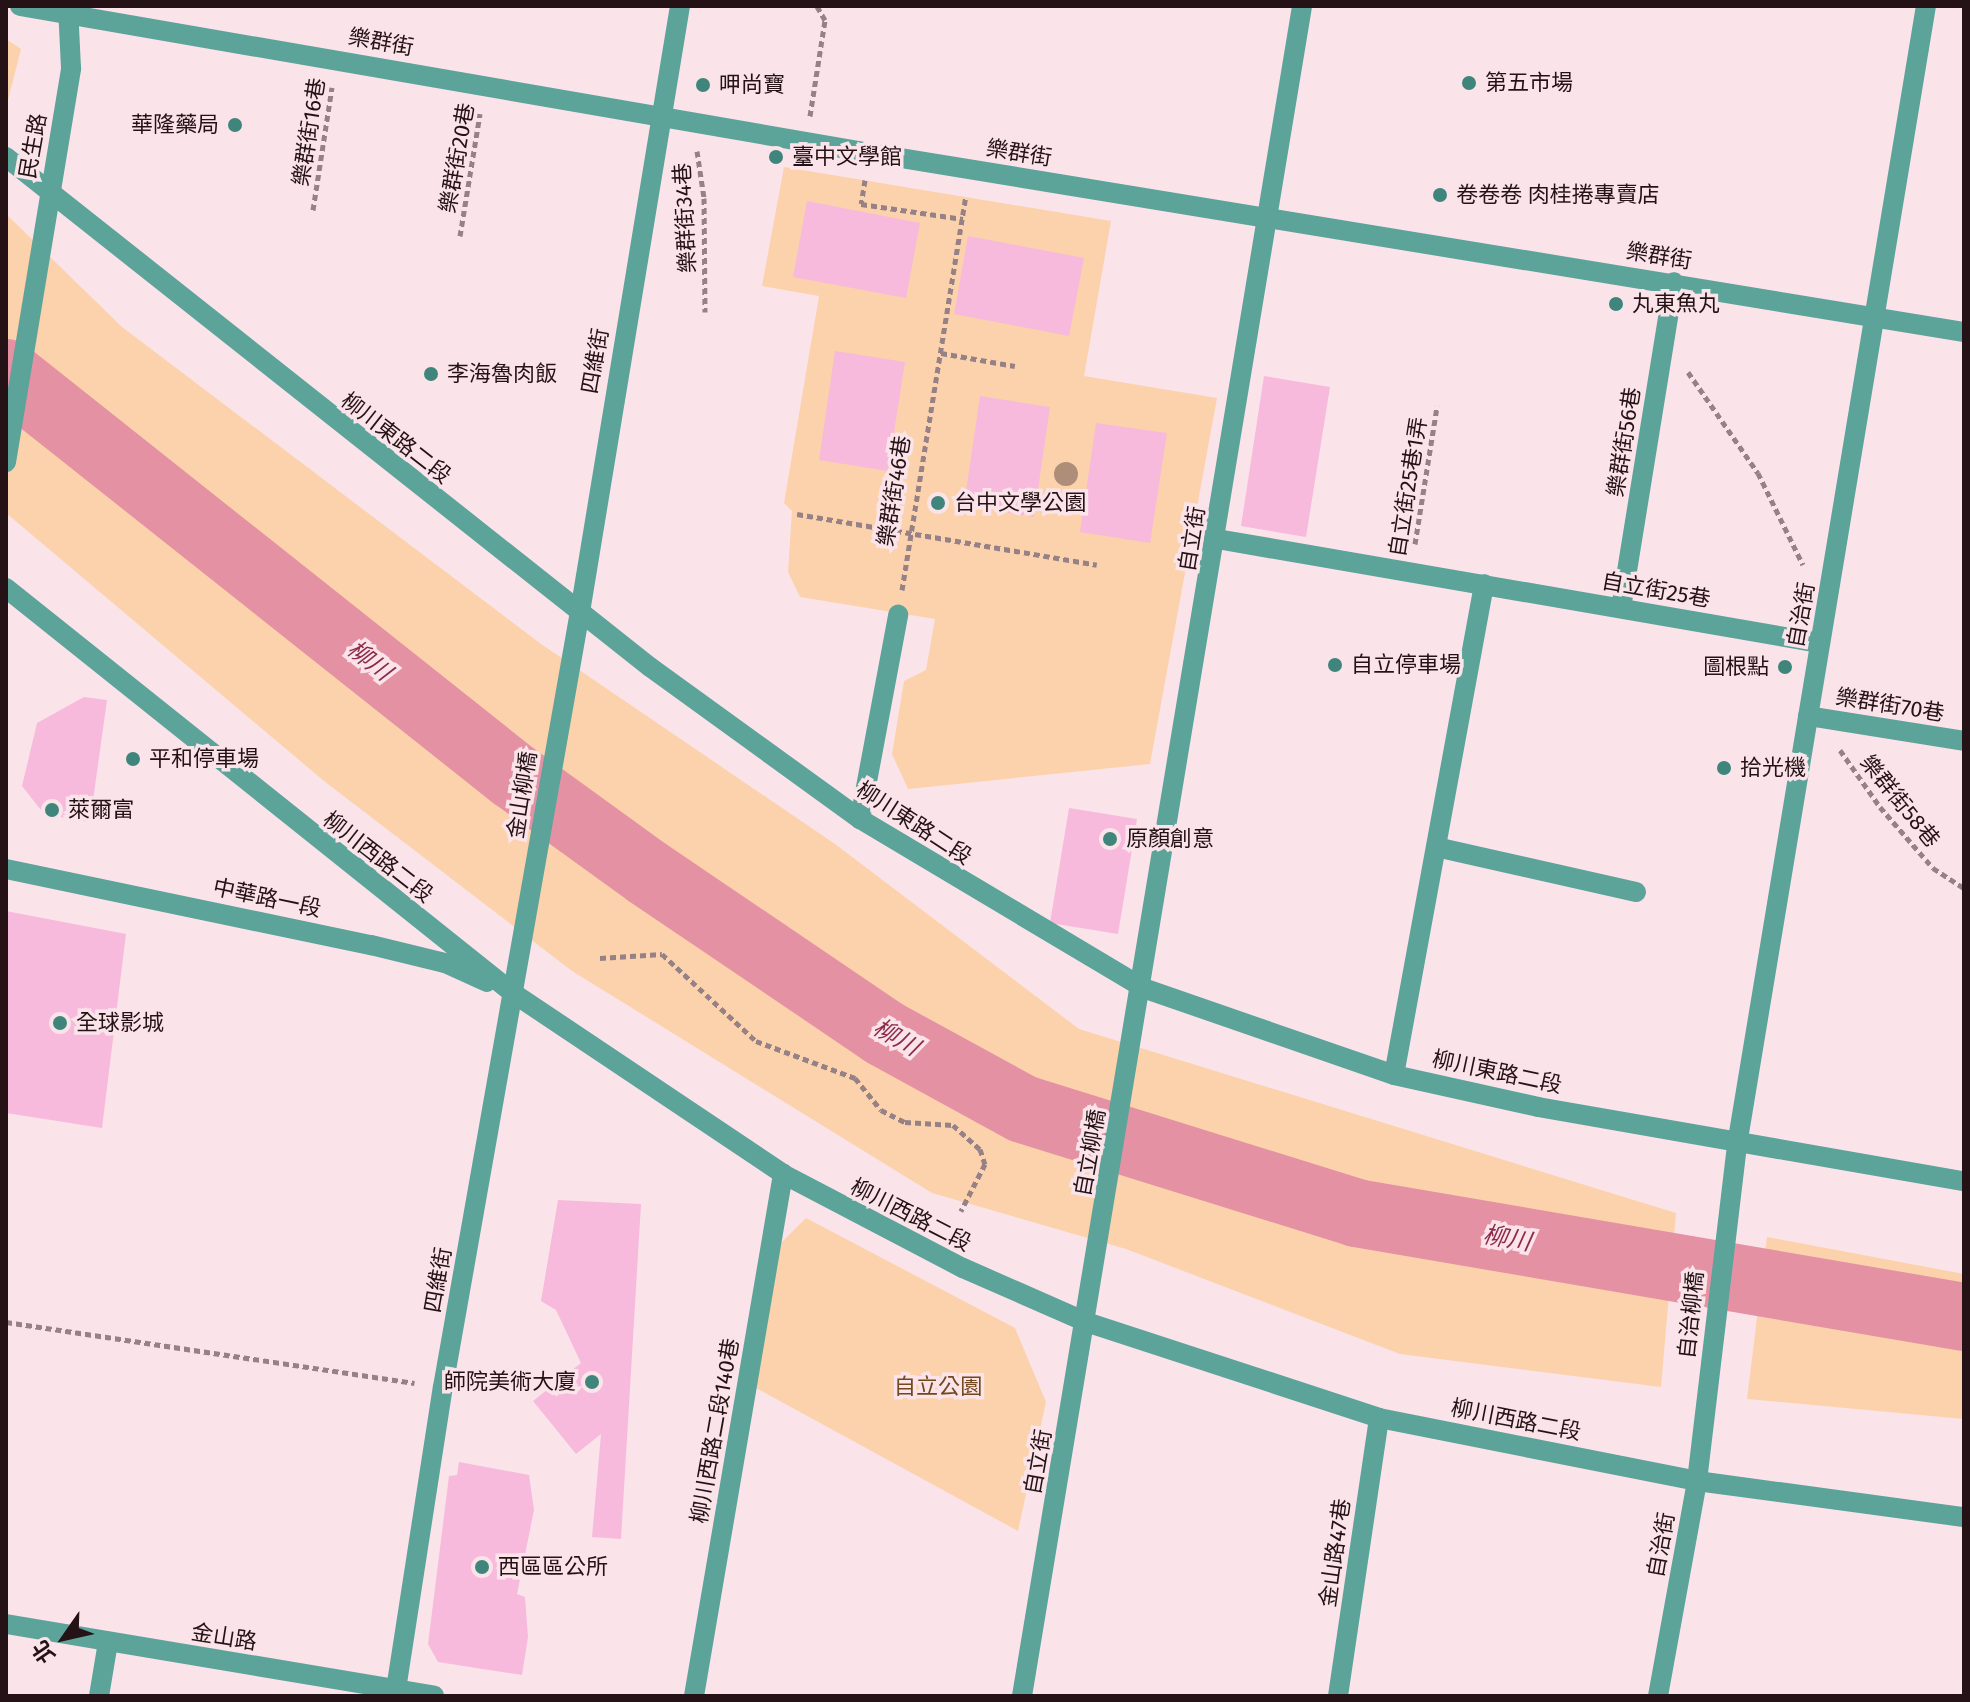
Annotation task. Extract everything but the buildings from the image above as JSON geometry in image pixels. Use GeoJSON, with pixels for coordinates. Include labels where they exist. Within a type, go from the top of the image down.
{"type":"FeatureCollection","features":[{"type":"Feature","properties":{"kind":"street","name":"樂群街"},"geometry":{"type":"LineString","coordinates":[[20,6],[68,9],[870,153],[1674,282],[1964,332]]}},
{"type":"Feature","properties":{"kind":"street","name":"四維街"},"geometry":{"type":"LineString","coordinates":[[558,724],[580,612],[680,6]]}},
{"type":"Feature","properties":{"kind":"street","name":"自立街"},"geometry":{"type":"LineString","coordinates":[[1127,1079],[1302,6]]}},
{"type":"Feature","properties":{"kind":"street","name":"自治街"},"geometry":{"type":"LineString","coordinates":[[1723,1232],[1818,718],[1820,643],[1926,6]]}},
{"type":"Feature","properties":{"kind":"street","name":"民生路"},"geometry":{"type":"LineString","coordinates":[[6,462],[71,68],[68,9]]}},
{"type":"Feature","properties":{"kind":"street","name":"柳川東路二段"},"geometry":{"type":"LineString","coordinates":[[6,157],[580,612],[860,819],[1143,988],[1394,1075],[1538,1107],[1738,1139],[1964,1181]]}},
{"type":"Feature","properties":{"kind":"street","name":"樂群街56巷"},"geometry":{"type":"LineString","coordinates":[[1621,608],[1674,282]]}},
{"type":"Feature","properties":{"kind":"street","name":"自立街25巷"},"geometry":{"type":"LineString","coordinates":[[1217,539],[1820,643]]}},
{"type":"Feature","properties":{"kind":"street"},"geometry":{"type":"LineString","coordinates":[[1394,1075],[1484,584]]}},
{"type":"Feature","properties":{"kind":"street","name":"柳川西路二段"},"geometry":{"type":"LineString","coordinates":[[6,588],[513,993],[783,1174],[963,1268],[1086,1322],[1379,1418],[1697,1481],[1964,1517]]}},
{"type":"Feature","properties":{"kind":"street"},"geometry":{"type":"LineString","coordinates":[[860,819],[898,615]]}},
{"type":"Feature","properties":{"kind":"street","name":"樂群街70巷"},"geometry":{"type":"LineString","coordinates":[[1818,718],[1964,741]]}},
{"type":"Feature","properties":{"kind":"street","name":"金山柳橋"},"geometry":{"type":"LineString","coordinates":[[533,874],[558,724]]}},
{"type":"Feature","properties":{"kind":"street"},"geometry":{"type":"LineString","coordinates":[[1436,847],[1636,892]]}},
{"type":"Feature","properties":{"kind":"street","name":"中華路一段"},"geometry":{"type":"LineString","coordinates":[[6,869],[445,963],[513,993]]}},
{"type":"Feature","properties":{"kind":"street","name":"四維街"},"geometry":{"type":"LineString","coordinates":[[396,1693],[443,1387],[533,874]]}},
{"type":"Feature","properties":{"kind":"street","name":"自立柳橋"},"geometry":{"type":"LineString","coordinates":[[1100,1236],[1127,1079]]}},
{"type":"Feature","properties":{"kind":"street","name":"柳川西路二段140巷"},"geometry":{"type":"LineString","coordinates":[[694,1696],[783,1174]]}},
{"type":"Feature","properties":{"kind":"street","name":"自治柳橋"},"geometry":{"type":"LineString","coordinates":[[1706,1402],[1723,1232]]}},
{"type":"Feature","properties":{"kind":"street","name":"自立街"},"geometry":{"type":"LineString","coordinates":[[1022,1696],[1100,1236]]}},
{"type":"Feature","properties":{"kind":"street","name":"自治街"},"geometry":{"type":"LineString","coordinates":[[1658,1696],[1697,1481],[1706,1402]]}},
{"type":"Feature","properties":{"kind":"street","name":"金山路47巷"},"geometry":{"type":"LineString","coordinates":[[1338,1696],[1379,1418]]}},
{"type":"Feature","properties":{"kind":"street","name":"金山路"},"geometry":{"type":"LineString","coordinates":[[6,1624],[396,1693],[434,1696]]}},
{"type":"Feature","properties":{"kind":"street"},"geometry":{"type":"LineString","coordinates":[[99,1696],[108,1642]]}},
{"type":"Feature","properties":{"kind":"path"},"geometry":{"type":"LineString","coordinates":[[805,140],[825,20],[817,6]]}},
{"type":"Feature","properties":{"kind":"path","name":"樂群街16巷"},"geometry":{"type":"LineString","coordinates":[[313,210],[336,58]]}},
{"type":"Feature","properties":{"kind":"path","name":"樂群街20巷"},"geometry":{"type":"LineString","coordinates":[[460,236],[485,86]]}},
{"type":"Feature","properties":{"kind":"path","name":"樂群街34巷"},"geometry":{"type":"LineString","coordinates":[[693,122],[704,198],[705,312]]}},
{"type":"Feature","properties":{"kind":"path"},"geometry":{"type":"LineString","coordinates":[[870,153],[861,204],[963,219]]}},
{"type":"Feature","properties":{"kind":"path","name":"樂群街46巷"},"geometry":{"type":"LineString","coordinates":[[898,615],[970,169]]}},
{"type":"Feature","properties":{"kind":"path"},"geometry":{"type":"LineString","coordinates":[[1664,344],[1758,473],[1785,538],[1827,604]]}},
{"type":"Feature","properties":{"kind":"path"},"geometry":{"type":"LineString","coordinates":[[941,353],[1015,366]]}},
{"type":"Feature","properties":{"kind":"path","name":"自立街25巷1弄"},"geometry":{"type":"LineString","coordinates":[[1411,572],[1437,406]]}},
{"type":"Feature","properties":{"kind":"path"},"geometry":{"type":"LineString","coordinates":[[797,514],[1097,565]]}},
{"type":"Feature","properties":{"kind":"path","name":"樂群街58巷"},"geometry":{"type":"LineString","coordinates":[[1818,718],[1880,807],[1933,868],[1964,888]]}},
{"type":"Feature","properties":{"kind":"path"},"geometry":{"type":"LineString","coordinates":[[600,958],[662,954],[756,1041],[855,1078],[881,1110],[905,1122],[953,1125],[980,1149],[985,1164],[961,1211]]}},
{"type":"Feature","properties":{"kind":"path"},"geometry":{"type":"LineString","coordinates":[[6,1322],[443,1387]]}},
{"type":"Feature","properties":{"kind":"green space"},"geometry":{"type":"Polygon","coordinates":[[[6,39],[21,49],[6,108],[6,39]]]}},
{"type":"Feature","properties":{"kind":"green space","name":"台中文學公園"},"geometry":{"type":"Polygon","coordinates":[[[784,167],[1111,221],[1084,376],[1217,398],[1150,764],[908,789],[892,754],[904,681],[926,670],[935,619],[800,597],[788,572],[792,511],[784,503],[819,296],[762,286],[784,167]]]}},
{"type":"Feature","properties":{"kind":"green space"},"geometry":{"type":"Polygon","coordinates":[[[6,214],[122,327],[541,644],[835,844],[1079,1029],[1676,1213],[1661,1387],[1400,1354],[1126,1249],[932,1193],[572,971],[324,781],[6,513],[6,214]]]}},
{"type":"Feature","properties":{"kind":"green space","name":"自立公園"},"geometry":{"type":"Polygon","coordinates":[[[806,1218],[1015,1328],[1046,1402],[1018,1531],[756,1388],[781,1243],[806,1218]]]}},
{"type":"Feature","properties":{"kind":"green space"},"geometry":{"type":"Polygon","coordinates":[[[1767,1237],[1964,1274],[1964,1419],[1747,1399],[1767,1237]]]}},
{"type":"Feature","properties":{"kind":"waterway","name":"柳川"},"geometry":{"type":"LineString","coordinates":[[6,373],[514,776],[648,873],[884,1033],[1023,1109],[1356,1213],[1964,1317]]}},
{"type":"Feature","properties":{"kind":"place","name":"第五市場"},"geometry":{"type":"Point","coordinates":[1469,83]}},
{"type":"Feature","properties":{"kind":"place","name":"呷尚寶"},"geometry":{"type":"Point","coordinates":[703,85]}},
{"type":"Feature","properties":{"kind":"place","name":"華隆藥局"},"geometry":{"type":"Point","coordinates":[235,125]}},
{"type":"Feature","properties":{"kind":"place","name":"臺中文學館"},"geometry":{"type":"Point","coordinates":[776,157]}},
{"type":"Feature","properties":{"kind":"place","name":"卷卷卷 肉桂捲專賣店"},"geometry":{"type":"Point","coordinates":[1440,195]}},
{"type":"Feature","properties":{"kind":"place","name":"丸東魚丸"},"geometry":{"type":"Point","coordinates":[1616,304]}},
{"type":"Feature","properties":{"kind":"place","name":"李海魯肉飯"},"geometry":{"type":"Point","coordinates":[431,374]}},
{"type":"Feature","properties":{"kind":"place","name":"台中文學公園"},"geometry":{"type":"Point","coordinates":[938,503]}},
{"type":"Feature","properties":{"kind":"place","name":"自立停車場"},"geometry":{"type":"Point","coordinates":[1335,665]}},
{"type":"Feature","properties":{"kind":"place","name":"圖根點"},"geometry":{"type":"Point","coordinates":[1785,667]}},
{"type":"Feature","properties":{"kind":"place","name":"平和停車場"},"geometry":{"type":"Point","coordinates":[133,759]}},
{"type":"Feature","properties":{"kind":"place","name":"拾光機"},"geometry":{"type":"Point","coordinates":[1724,768]}},
{"type":"Feature","properties":{"kind":"place","name":"萊爾富"},"geometry":{"type":"Point","coordinates":[52,810]}},
{"type":"Feature","properties":{"kind":"place","name":"原顏創意"},"geometry":{"type":"Point","coordinates":[1110,839]}},
{"type":"Feature","properties":{"kind":"place","name":"全球影城"},"geometry":{"type":"Point","coordinates":[60,1023]}},
{"type":"Feature","properties":{"kind":"place","name":"師院美術大廈"},"geometry":{"type":"Point","coordinates":[592,1382]}},
{"type":"Feature","properties":{"kind":"place","name":"西區區公所"},"geometry":{"type":"Point","coordinates":[482,1567]}}]}
